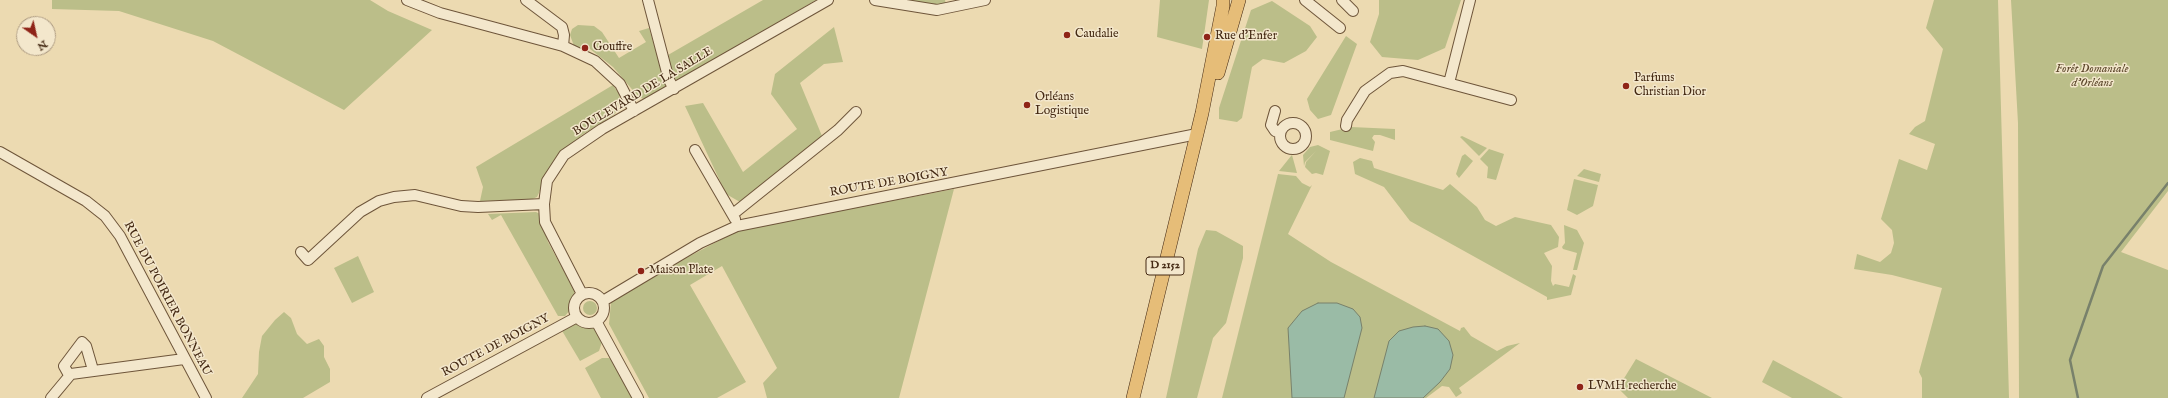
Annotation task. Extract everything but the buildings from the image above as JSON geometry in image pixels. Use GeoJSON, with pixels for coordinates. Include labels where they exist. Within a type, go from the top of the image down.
{"type":"FeatureCollection","features":[{"type":"Feature","properties":{"kind":"main road","name":"D 2152"},"geometry":{"type":"LineString","coordinates":[[1133,398],[1202,113],[1223,0]]}},
{"type":"Feature","properties":{"kind":"main road","name":"D 2152"},"geometry":{"type":"LineString","coordinates":[[1202,113],[1215,83],[1239,0]]}},
{"type":"Feature","properties":{"kind":"street"},"geometry":{"type":"LineString","coordinates":[[407,0],[440,13],[563,46],[595,61],[610,73],[620,84],[634,111]]}},
{"type":"Feature","properties":{"kind":"street"},"geometry":{"type":"LineString","coordinates":[[526,0],[562,27],[564,35],[563,46]]}},
{"type":"Feature","properties":{"kind":"street"},"geometry":{"type":"LineString","coordinates":[[648,0],[669,80],[674,88]]}},
{"type":"Feature","properties":{"kind":"street","name":"BOULEVARD DE LA SALLE"},"geometry":{"type":"LineString","coordinates":[[582,294],[548,229],[544,204],[548,182],[564,156],[595,133],[828,0]]}},
{"type":"Feature","properties":{"kind":"street"},"geometry":{"type":"LineString","coordinates":[[875,0],[937,10],[985,0]]}},
{"type":"Feature","properties":{"kind":"street"},"geometry":{"type":"LineString","coordinates":[[1305,0],[1317,4],[1340,28]]}},
{"type":"Feature","properties":{"kind":"street"},"geometry":{"type":"LineString","coordinates":[[1342,0],[1354,11]]}},
{"type":"Feature","properties":{"kind":"street"},"geometry":{"type":"LineString","coordinates":[[1449,83],[1470,0]]}},
{"type":"Feature","properties":{"kind":"street"},"geometry":{"type":"LineString","coordinates":[[1346,126],[1347,120],[1365,91],[1390,73],[1403,71],[1511,100]]}},
{"type":"Feature","properties":{"kind":"street"},"geometry":{"type":"LineString","coordinates":[[1275,111],[1271,125],[1275,131],[1280,133]]}},
{"type":"Feature","properties":{"kind":"street"},"geometry":{"type":"LineString","coordinates":[[733,214],[838,130],[856,112]]}},
{"type":"Feature","properties":{"kind":"street","name":"ROUTE DE BOIGNY"},"geometry":{"type":"LineString","coordinates":[[603,301],[700,243],[738,226],[1197,134]]}},
{"type":"Feature","properties":{"kind":"street"},"geometry":{"type":"LineString","coordinates":[[695,150],[733,214],[738,226]]}},
{"type":"Feature","properties":{"kind":"street","name":"RUE DU POIRIER BONNEAU"},"geometry":{"type":"LineString","coordinates":[[0,152],[86,201],[105,216],[120,236],[206,398]]}},
{"type":"Feature","properties":{"kind":"street"},"geometry":{"type":"LineString","coordinates":[[301,252],[308,260],[360,212],[379,201],[394,197],[415,196],[461,206],[478,207],[544,204]]}},
{"type":"Feature","properties":{"kind":"street"},"geometry":{"type":"LineString","coordinates":[[582,294],[596,294],[603,301],[603,315],[596,321],[585,322],[577,317],[574,306],[582,294]]}},
{"type":"Feature","properties":{"kind":"street","name":"ROUTE DE BOIGNY"},"geometry":{"type":"LineString","coordinates":[[426,398],[577,317]]}},
{"type":"Feature","properties":{"kind":"street"},"geometry":{"type":"LineString","coordinates":[[596,321],[638,398]]}},
{"type":"Feature","properties":{"kind":"street"},"geometry":{"type":"LineString","coordinates":[[69,375],[64,366],[82,342],[86,346],[93,370]]}},
{"type":"Feature","properties":{"kind":"street"},"geometry":{"type":"LineString","coordinates":[[51,398],[69,375],[93,370],[184,359]]}},
{"type":"Feature","properties":{"kind":"green space"},"geometry":{"type":"Polygon","coordinates":[[[52,0],[370,0],[388,11],[432,30],[344,110],[213,41],[119,11],[52,9],[52,0]]]}},
{"type":"Feature","properties":{"kind":"green space"},"geometry":{"type":"Polygon","coordinates":[[[763,0],[816,0],[680,80],[676,80],[672,76],[668,55],[763,0]]]}},
{"type":"Feature","properties":{"kind":"green space"},"geometry":{"type":"Polygon","coordinates":[[[901,0],[945,0],[946,5],[930,5],[901,0]]]}},
{"type":"Feature","properties":{"kind":"green space"},"geometry":{"type":"Polygon","coordinates":[[[1160,0],[1209,0],[1202,49],[1157,37],[1160,0]]]}},
{"type":"Feature","properties":{"kind":"green space"},"geometry":{"type":"Polygon","coordinates":[[[1379,0],[1461,0],[1445,48],[1418,60],[1382,57],[1370,42],[1379,14],[1379,0]]]}},
{"type":"Feature","properties":{"kind":"green space"},"geometry":{"type":"Polygon","coordinates":[[[1934,0],[1998,0],[2009,398],[1922,398],[1922,378],[1919,372],[1942,288],[1892,275],[1854,269],[1857,254],[1880,262],[1891,253],[1894,243],[1892,230],[1881,219],[1899,159],[1927,170],[1935,144],[1909,134],[1915,127],[1925,121],[1943,49],[1926,28],[1934,0]]]}},
{"type":"Feature","properties":{"kind":"green space","name":"Forêt Domaniale d'Orléans"},"geometry":{"type":"Polygon","coordinates":[[[2011,0],[2168,0],[2168,191],[2121,252],[2168,270],[2168,398],[2019,398],[2018,123],[2011,0]]]}},
{"type":"Feature","properties":{"kind":"green space"},"geometry":{"type":"Polygon","coordinates":[[[1272,1],[1310,26],[1317,37],[1306,51],[1284,63],[1263,59],[1252,67],[1242,118],[1237,122],[1219,119],[1219,108],[1251,10],[1272,1]]]}},
{"type":"Feature","properties":{"kind":"green space"},"geometry":{"type":"Polygon","coordinates":[[[578,25],[594,26],[602,32],[619,58],[646,42],[639,31],[649,28],[666,86],[665,89],[643,99],[636,94],[613,67],[590,49],[583,46],[581,50],[574,46],[570,35],[572,29],[578,25]]]}},
{"type":"Feature","properties":{"kind":"green space"},"geometry":{"type":"Polygon","coordinates":[[[834,27],[843,62],[824,64],[800,83],[822,136],[740,202],[726,194],[685,106],[703,103],[743,172],[797,129],[771,94],[775,74],[834,27]]]}},
{"type":"Feature","properties":{"kind":"green space"},"geometry":{"type":"Polygon","coordinates":[[[1346,36],[1357,44],[1331,115],[1318,119],[1310,110],[1307,99],[1346,36]]]}},
{"type":"Feature","properties":{"kind":"green space"},"geometry":{"type":"Polygon","coordinates":[[[613,85],[619,94],[620,101],[615,114],[582,135],[554,161],[537,197],[530,200],[480,201],[483,187],[476,167],[613,85]]]}},
{"type":"Feature","properties":{"kind":"green space"},"geometry":{"type":"Polygon","coordinates":[[[1351,127],[1395,129],[1395,140],[1380,135],[1374,135],[1372,138],[1375,142],[1373,151],[1330,140],[1330,132],[1351,127]]]}},
{"type":"Feature","properties":{"kind":"green space"},"geometry":{"type":"Polygon","coordinates":[[[1462,136],[1487,148],[1479,156],[1460,137],[1462,136]]]}},
{"type":"Feature","properties":{"kind":"green space"},"geometry":{"type":"Polygon","coordinates":[[[1318,145],[1330,151],[1323,175],[1316,173],[1312,174],[1305,167],[1306,162],[1316,151],[1305,162],[1304,166],[1303,155],[1310,147],[1318,145]]]}},
{"type":"Feature","properties":{"kind":"green space"},"geometry":{"type":"Polygon","coordinates":[[[1489,149],[1504,154],[1496,180],[1487,178],[1488,167],[1480,159],[1489,149]]]}},
{"type":"Feature","properties":{"kind":"green space"},"geometry":{"type":"Polygon","coordinates":[[[1465,154],[1473,161],[1459,178],[1456,174],[1462,156],[1465,154]]]}},
{"type":"Feature","properties":{"kind":"green space"},"geometry":{"type":"Polygon","coordinates":[[[1292,155],[1297,173],[1279,171],[1291,156],[1292,155]]]}},
{"type":"Feature","properties":{"kind":"green space"},"geometry":{"type":"Polygon","coordinates":[[[1360,158],[1372,161],[1374,168],[1443,190],[1450,184],[1477,207],[1485,220],[1496,226],[1515,217],[1551,225],[1559,237],[1558,247],[1544,253],[1552,266],[1551,281],[1553,286],[1555,284],[1569,287],[1573,274],[1576,276],[1571,295],[1547,300],[1547,297],[1410,221],[1384,187],[1355,174],[1353,162],[1360,158]]]}},
{"type":"Feature","properties":{"kind":"green space"},"geometry":{"type":"Polygon","coordinates":[[[1584,169],[1601,174],[1599,182],[1577,176],[1584,169]]]}},
{"type":"Feature","properties":{"kind":"green space"},"geometry":{"type":"Polygon","coordinates":[[[1278,174],[1296,176],[1302,183],[1310,187],[1312,185],[1288,234],[1331,262],[1460,331],[1461,328],[1464,327],[1471,336],[1497,351],[1507,346],[1520,343],[1459,388],[1462,393],[1456,397],[1449,387],[1442,386],[1426,398],[1222,398],[1278,174]]]}},
{"type":"Feature","properties":{"kind":"green space"},"geometry":{"type":"Polygon","coordinates":[[[1574,179],[1598,185],[1593,206],[1577,215],[1567,210],[1574,179]]]}},
{"type":"Feature","properties":{"kind":"green space"},"geometry":{"type":"Polygon","coordinates":[[[954,189],[899,398],[767,398],[763,383],[777,368],[722,266],[690,285],[746,382],[717,398],[649,398],[609,324],[611,302],[690,256],[739,230],[954,189]]]}},
{"type":"Feature","properties":{"kind":"green space"},"geometry":{"type":"Polygon","coordinates":[[[536,212],[540,214],[548,242],[574,290],[575,296],[570,310],[565,316],[558,316],[501,215],[492,220],[488,214],[536,212]]]}},
{"type":"Feature","properties":{"kind":"green space"},"geometry":{"type":"Polygon","coordinates":[[[1564,225],[1577,230],[1584,243],[1577,270],[1573,270],[1577,253],[1563,249],[1562,247],[1565,243],[1564,225]]]}},
{"type":"Feature","properties":{"kind":"green space"},"geometry":{"type":"Polygon","coordinates":[[[1206,230],[1216,231],[1243,246],[1243,258],[1226,323],[1213,338],[1197,398],[1166,398],[1198,249],[1206,230]]]}},
{"type":"Feature","properties":{"kind":"green space"},"geometry":{"type":"Polygon","coordinates":[[[358,256],[374,292],[352,303],[334,268],[358,256]]]}},
{"type":"Feature","properties":{"kind":"green space"},"geometry":{"type":"Polygon","coordinates":[[[590,301],[595,303],[597,308],[595,313],[590,315],[585,313],[583,308],[585,303],[590,301]]]}},
{"type":"Feature","properties":{"kind":"green space"},"geometry":{"type":"Polygon","coordinates":[[[284,312],[291,318],[297,334],[307,344],[319,339],[324,346],[324,357],[330,369],[330,382],[303,398],[242,398],[258,374],[259,352],[262,336],[275,320],[284,312]]]}},
{"type":"Feature","properties":{"kind":"green space"},"geometry":{"type":"Polygon","coordinates":[[[578,322],[594,328],[602,342],[599,351],[580,361],[561,329],[578,322]]]}},
{"type":"Feature","properties":{"kind":"green space"},"geometry":{"type":"Polygon","coordinates":[[[602,358],[609,358],[613,361],[634,398],[601,398],[585,368],[602,358]]]}},
{"type":"Feature","properties":{"kind":"green space"},"geometry":{"type":"Polygon","coordinates":[[[1636,359],[1712,398],[1628,398],[1618,388],[1636,359]]]}},
{"type":"Feature","properties":{"kind":"green space"},"geometry":{"type":"Polygon","coordinates":[[[1773,360],[1843,398],[1792,398],[1762,382],[1773,360]]]}},
{"type":"Feature","properties":{"kind":"shaded area"},"geometry":{"type":"Polygon","coordinates":[[[1318,303],[1337,303],[1353,309],[1360,317],[1362,328],[1344,398],[1292,398],[1288,328],[1302,311],[1318,303]]]}},
{"type":"Feature","properties":{"kind":"shaded area"},"geometry":{"type":"Polygon","coordinates":[[[1425,326],[1438,329],[1449,341],[1453,355],[1450,369],[1440,382],[1423,398],[1374,398],[1389,341],[1399,331],[1413,327],[1425,326]]]}},
{"type":"Feature","properties":{"kind":"waterway"},"geometry":{"type":"LineString","coordinates":[[2078,398],[2070,360],[2103,266],[2168,183]]}},
{"type":"Feature","properties":{"kind":"place","name":"Caudalie"},"geometry":{"type":"Point","coordinates":[1067,35]}},
{"type":"Feature","properties":{"kind":"place","name":"Rue d'Enfer"},"geometry":{"type":"Point","coordinates":[1207,37]}},
{"type":"Feature","properties":{"kind":"place","name":"Gouffre"},"geometry":{"type":"Point","coordinates":[585,48]}},
{"type":"Feature","properties":{"kind":"place","name":"Parfums Christian Dior"},"geometry":{"type":"Point","coordinates":[1626,86]}},
{"type":"Feature","properties":{"kind":"place","name":"Orléans Logistique"},"geometry":{"type":"Point","coordinates":[1027,105]}},
{"type":"Feature","properties":{"kind":"place","name":"Maison Plate"},"geometry":{"type":"Point","coordinates":[641,271]}},
{"type":"Feature","properties":{"kind":"place","name":"LVMH recherche"},"geometry":{"type":"Point","coordinates":[1580,387]}}]}
